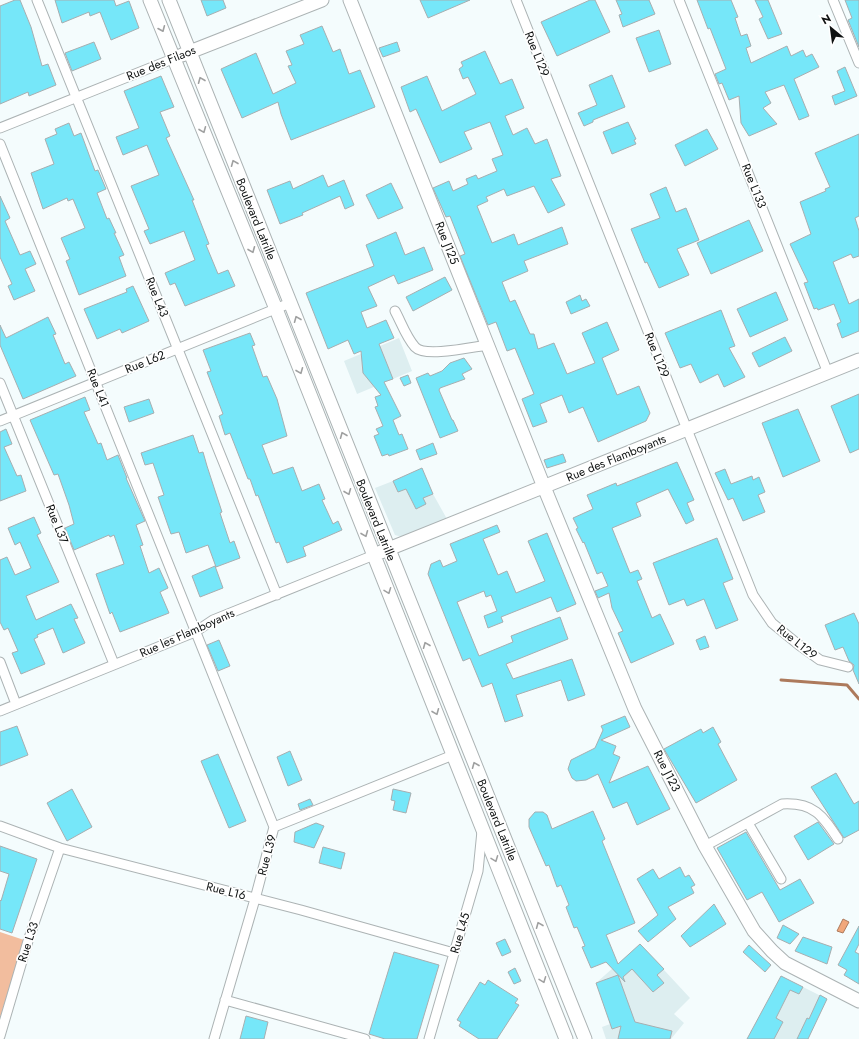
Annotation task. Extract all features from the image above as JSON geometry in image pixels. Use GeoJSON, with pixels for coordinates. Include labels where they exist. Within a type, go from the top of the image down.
{"type":"FeatureCollection","features":[{"type":"Feature","properties":{"kind":"main road","name":"Boulevard Latrille"},"geometry":{"type":"LineString","coordinates":[[150,0],[175,58],[276,309],[566,1039]]}},
{"type":"Feature","properties":{"kind":"main road","name":"Boulevard Latrille"},"geometry":{"type":"LineString","coordinates":[[169,0],[584,1039]]}},
{"type":"Feature","properties":{"kind":"main road","name":"Rue des Filaos"},"geometry":{"type":"LineString","coordinates":[[175,58],[322,0]]}},
{"type":"Feature","properties":{"kind":"main road","name":"Rue J125"},"geometry":{"type":"LineString","coordinates":[[350,0],[544,487]]}},
{"type":"Feature","properties":{"kind":"main road","name":"Rue des Flamboyants"},"geometry":{"type":"LineString","coordinates":[[374,555],[859,360]]}},
{"type":"Feature","properties":{"kind":"main road","name":"Rue J123"},"geometry":{"type":"LineString","coordinates":[[544,487],[635,709],[705,846],[754,930],[772,951],[785,963],[859,1001]]}},
{"type":"Feature","properties":{"kind":"street","name":"Rue L43"},"geometry":{"type":"LineString","coordinates":[[37,0],[277,595]]}},
{"type":"Feature","properties":{"kind":"street","name":"Rue L129"},"geometry":{"type":"LineString","coordinates":[[516,0],[753,596],[772,623],[799,645],[820,660],[848,667]]}},
{"type":"Feature","properties":{"kind":"street","name":"Rue L133"},"geometry":{"type":"LineString","coordinates":[[679,0],[828,372]]}},
{"type":"Feature","properties":{"kind":"street"},"geometry":{"type":"LineString","coordinates":[[833,0],[859,63]]}},
{"type":"Feature","properties":{"kind":"street","name":"Rue des Filaos"},"geometry":{"type":"LineString","coordinates":[[0,128],[175,58]]}},
{"type":"Feature","properties":{"kind":"street","name":"Rue L41"},"geometry":{"type":"LineString","coordinates":[[0,144],[195,632]]}},
{"type":"Feature","properties":{"kind":"street","name":"Rue L62"},"geometry":{"type":"LineString","coordinates":[[0,421],[290,303]]}},
{"type":"Feature","properties":{"kind":"street"},"geometry":{"type":"LineString","coordinates":[[395,311],[415,347],[422,352],[488,345]]}},
{"type":"Feature","properties":{"kind":"street","name":"Rue L37"},"geometry":{"type":"LineString","coordinates":[[0,383],[114,664]]}},
{"type":"Feature","properties":{"kind":"street","name":"Rue les Flamboyants"},"geometry":{"type":"LineString","coordinates":[[0,711],[195,632],[214,620],[374,555]]}},
{"type":"Feature","properties":{"kind":"street","name":"Rue L39"},"geometry":{"type":"LineString","coordinates":[[195,632],[274,828],[214,1039]]}},
{"type":"Feature","properties":{"kind":"street"},"geometry":{"type":"LineString","coordinates":[[0,662],[16,704]]}},
{"type":"Feature","properties":{"kind":"street"},"geometry":{"type":"LineString","coordinates":[[274,828],[453,755]]}},
{"type":"Feature","properties":{"kind":"street"},"geometry":{"type":"LineString","coordinates":[[705,846],[782,804],[792,803],[810,808],[823,816],[838,839]]}},
{"type":"Feature","properties":{"kind":"street"},"geometry":{"type":"LineString","coordinates":[[748,823],[781,879]]}},
{"type":"Feature","properties":{"kind":"street","name":"Rue L45"},"geometry":{"type":"LineString","coordinates":[[429,1039],[478,871],[482,825]]}},
{"type":"Feature","properties":{"kind":"street","name":"Rue L16"},"geometry":{"type":"LineString","coordinates":[[0,826],[60,848],[454,953]]}},
{"type":"Feature","properties":{"kind":"street","name":"Rue L33"},"geometry":{"type":"LineString","coordinates":[[0,1036],[28,941],[60,848]]}},
{"type":"Feature","properties":{"kind":"street"},"geometry":{"type":"LineString","coordinates":[[225,1000],[365,1039]]}},
{"type":"Feature","properties":{"kind":"shaded area"},"geometry":{"type":"Polygon","coordinates":[[[399,338],[412,371],[357,394],[344,361],[399,338]]]}},
{"type":"Feature","properties":{"kind":"shaded area"},"geometry":{"type":"Polygon","coordinates":[[[393,481],[426,497],[433,494],[447,519],[402,537],[395,535],[375,488],[393,481]]]}},
{"type":"Feature","properties":{"kind":"shaded area"},"geometry":{"type":"Polygon","coordinates":[[[843,919],[849,922],[843,933],[837,931],[843,919]]]}},
{"type":"Feature","properties":{"kind":"shaded area"},"geometry":{"type":"Polygon","coordinates":[[[0,932],[24,940],[0,1018],[0,932]]]}},
{"type":"Feature","properties":{"kind":"shaded area"},"geometry":{"type":"Polygon","coordinates":[[[640,944],[690,998],[674,1014],[684,1023],[671,1039],[606,1039],[602,1027],[610,1024],[596,983],[640,944]]]}},
{"type":"Feature","properties":{"kind":"shaded area"},"geometry":{"type":"Polygon","coordinates":[[[781,976],[827,999],[808,1039],[747,1039],[781,976]]]}},
{"type":"Feature","properties":{"kind":"building"},"geometry":{"type":"Polygon","coordinates":[[[15,0],[20,0],[31,27],[42,66],[48,64],[56,85],[29,96],[28,92],[0,104],[0,6],[15,0]]]}},
{"type":"Feature","properties":{"kind":"building"},"geometry":{"type":"Polygon","coordinates":[[[55,0],[114,0],[116,6],[129,1],[139,28],[111,40],[100,12],[90,16],[89,12],[62,23],[55,0]]]}},
{"type":"Feature","properties":{"kind":"building"},"geometry":{"type":"Polygon","coordinates":[[[201,0],[223,0],[226,8],[207,16],[201,0]]]}},
{"type":"Feature","properties":{"kind":"building"},"geometry":{"type":"Polygon","coordinates":[[[420,0],[470,0],[428,18],[420,0]]]}},
{"type":"Feature","properties":{"kind":"building"},"geometry":{"type":"Polygon","coordinates":[[[590,0],[595,0],[610,32],[557,56],[541,22],[590,0]]]}},
{"type":"Feature","properties":{"kind":"building"},"geometry":{"type":"Polygon","coordinates":[[[616,0],[649,0],[655,14],[623,27],[619,15],[622,14],[616,0]]]}},
{"type":"Feature","properties":{"kind":"building"},"geometry":{"type":"Polygon","coordinates":[[[697,0],[731,0],[738,17],[735,18],[741,36],[747,34],[751,46],[746,48],[751,63],[787,46],[791,56],[803,50],[806,57],[812,54],[819,67],[794,79],[809,116],[799,120],[784,85],[765,92],[771,103],[763,108],[777,124],[749,136],[741,123],[739,96],[729,100],[722,83],[719,84],[715,74],[726,69],[697,0]]]}},
{"type":"Feature","properties":{"kind":"building"},"geometry":{"type":"Polygon","coordinates":[[[755,0],[768,0],[782,34],[768,39],[759,19],[763,17],[755,0]]]}},
{"type":"Feature","properties":{"kind":"building"},"geometry":{"type":"Polygon","coordinates":[[[845,0],[859,0],[859,47],[848,20],[852,18],[845,0]]]}},
{"type":"Feature","properties":{"kind":"building"},"geometry":{"type":"Polygon","coordinates":[[[322,26],[333,52],[340,49],[349,74],[360,70],[375,107],[291,140],[278,102],[242,118],[221,69],[256,53],[273,94],[296,83],[288,66],[292,65],[286,51],[304,44],[300,35],[322,26]]]}},
{"type":"Feature","properties":{"kind":"building"},"geometry":{"type":"Polygon","coordinates":[[[659,30],[671,64],[649,72],[636,38],[659,30]]]}},
{"type":"Feature","properties":{"kind":"building"},"geometry":{"type":"Polygon","coordinates":[[[94,42],[101,59],[72,71],[65,53],[94,42]]]}},
{"type":"Feature","properties":{"kind":"building"},"geometry":{"type":"Polygon","coordinates":[[[397,42],[400,51],[383,57],[379,48],[397,42]]]}},
{"type":"Feature","properties":{"kind":"building"},"geometry":{"type":"Polygon","coordinates":[[[485,51],[500,84],[512,79],[524,108],[505,116],[513,135],[527,128],[535,144],[547,139],[561,176],[551,179],[565,205],[548,213],[534,186],[507,196],[504,189],[486,197],[488,201],[477,206],[492,243],[514,234],[518,245],[562,227],[568,244],[524,261],[528,271],[502,282],[510,302],[515,300],[530,334],[534,334],[538,349],[554,343],[567,374],[595,363],[582,333],[607,322],[619,350],[602,358],[617,395],[639,386],[650,413],[646,421],[598,442],[583,407],[569,413],[562,395],[540,404],[547,422],[533,427],[522,399],[534,394],[515,348],[507,351],[496,322],[488,325],[460,256],[465,254],[450,216],[446,217],[433,188],[449,181],[453,191],[468,184],[466,179],[476,175],[478,179],[497,171],[492,159],[503,155],[490,122],[464,132],[472,149],[440,163],[416,109],[410,112],[401,87],[427,76],[442,111],[476,94],[468,77],[463,79],[459,69],[463,66],[461,62],[485,51]]]}},
{"type":"Feature","properties":{"kind":"building"},"geometry":{"type":"Polygon","coordinates":[[[845,67],[857,96],[835,105],[832,96],[845,91],[837,71],[845,67]]]}},
{"type":"Feature","properties":{"kind":"building"},"geometry":{"type":"Polygon","coordinates":[[[612,75],[625,107],[593,120],[593,122],[584,126],[578,113],[597,105],[589,85],[612,75]]]}},
{"type":"Feature","properties":{"kind":"building"},"geometry":{"type":"Polygon","coordinates":[[[161,76],[174,107],[160,112],[170,136],[166,138],[194,200],[192,200],[209,244],[206,245],[218,274],[228,270],[235,286],[185,306],[175,283],[170,285],[165,273],[195,260],[184,231],[150,244],[144,231],[149,229],[131,186],[159,175],[147,145],[123,155],[116,137],[139,128],[124,91],[161,76]]]}},
{"type":"Feature","properties":{"kind":"building"},"geometry":{"type":"Polygon","coordinates":[[[628,122],[636,139],[634,140],[636,144],[612,154],[603,132],[628,122]]]}},
{"type":"Feature","properties":{"kind":"building"},"geometry":{"type":"Polygon","coordinates":[[[69,123],[74,136],[81,133],[95,171],[98,170],[106,189],[97,193],[107,219],[109,218],[116,233],[114,233],[124,255],[119,257],[126,276],[79,295],[66,261],[70,259],[61,238],[85,228],[73,199],[68,201],[67,198],[43,209],[31,173],[54,164],[45,139],[57,134],[55,129],[69,123]]]}},
{"type":"Feature","properties":{"kind":"building"},"geometry":{"type":"Polygon","coordinates":[[[707,129],[718,149],[685,166],[675,145],[707,129]]]}},
{"type":"Feature","properties":{"kind":"building"},"geometry":{"type":"Polygon","coordinates":[[[859,134],[859,216],[855,218],[859,231],[859,256],[853,258],[851,254],[833,262],[849,304],[859,299],[859,331],[842,338],[837,324],[841,322],[834,304],[818,310],[817,308],[814,309],[804,283],[808,282],[790,244],[811,234],[800,202],[826,191],[825,189],[830,187],[815,153],[859,134]]]}},
{"type":"Feature","properties":{"kind":"building"},"geometry":{"type":"Polygon","coordinates":[[[323,175],[328,187],[344,180],[354,205],[345,209],[340,196],[302,213],[303,215],[280,224],[267,190],[290,181],[293,189],[323,175]]]}},
{"type":"Feature","properties":{"kind":"building"},"geometry":{"type":"Polygon","coordinates":[[[391,183],[403,208],[378,219],[366,195],[391,183]]]}},
{"type":"Feature","properties":{"kind":"building"},"geometry":{"type":"Polygon","coordinates":[[[666,187],[676,212],[686,208],[699,240],[677,249],[689,275],[659,288],[647,262],[645,263],[631,229],[660,218],[650,194],[666,187]]]}},
{"type":"Feature","properties":{"kind":"building"},"geometry":{"type":"Polygon","coordinates":[[[0,196],[10,218],[5,221],[20,255],[30,251],[36,264],[25,269],[35,291],[14,300],[8,286],[12,284],[0,257],[0,196]]]}},
{"type":"Feature","properties":{"kind":"building"},"geometry":{"type":"Polygon","coordinates":[[[749,220],[763,251],[711,274],[697,243],[749,220]]]}},
{"type":"Feature","properties":{"kind":"building"},"geometry":{"type":"Polygon","coordinates":[[[396,232],[405,255],[424,247],[433,270],[398,284],[394,275],[368,287],[377,306],[361,312],[367,328],[386,320],[394,338],[379,344],[393,379],[384,382],[401,416],[393,420],[399,435],[402,434],[408,449],[389,456],[388,454],[382,456],[374,436],[379,434],[376,429],[383,426],[375,407],[378,406],[375,397],[381,395],[363,373],[361,351],[354,354],[348,340],[328,349],[306,293],[374,266],[366,245],[396,232]]]}},
{"type":"Feature","properties":{"kind":"building"},"geometry":{"type":"Polygon","coordinates":[[[445,277],[452,290],[413,311],[406,297],[445,277]]]}},
{"type":"Feature","properties":{"kind":"building"},"geometry":{"type":"Polygon","coordinates":[[[133,286],[149,321],[122,333],[120,329],[97,339],[84,309],[127,292],[126,289],[133,286]]]}},
{"type":"Feature","properties":{"kind":"building"},"geometry":{"type":"Polygon","coordinates":[[[776,292],[788,320],[750,337],[737,309],[776,292]]]}},
{"type":"Feature","properties":{"kind":"building"},"geometry":{"type":"Polygon","coordinates":[[[580,295],[582,301],[586,299],[590,306],[571,314],[566,302],[580,295]]]}},
{"type":"Feature","properties":{"kind":"building"},"geometry":{"type":"Polygon","coordinates":[[[721,310],[735,346],[729,348],[745,377],[724,387],[718,374],[700,383],[691,364],[680,368],[665,333],[721,310]]]}},
{"type":"Feature","properties":{"kind":"building"},"geometry":{"type":"Polygon","coordinates":[[[48,317],[56,334],[53,335],[65,364],[69,362],[76,376],[23,399],[0,345],[0,325],[6,338],[48,317]]]}},
{"type":"Feature","properties":{"kind":"building"},"geometry":{"type":"Polygon","coordinates":[[[250,333],[255,345],[252,346],[263,377],[267,376],[277,399],[287,436],[262,445],[273,474],[293,467],[302,491],[319,484],[325,499],[322,500],[333,524],[338,521],[342,530],[303,547],[306,556],[287,563],[279,542],[276,543],[258,495],[256,496],[250,479],[248,479],[230,433],[225,435],[219,416],[223,414],[207,372],[211,371],[203,350],[250,333]]]}},
{"type":"Feature","properties":{"kind":"building"},"geometry":{"type":"Polygon","coordinates":[[[785,337],[792,351],[759,367],[752,353],[785,337]]]}},
{"type":"Feature","properties":{"kind":"building"},"geometry":{"type":"Polygon","coordinates":[[[464,358],[472,369],[462,374],[465,379],[440,388],[439,390],[458,431],[440,438],[416,378],[428,373],[430,376],[442,371],[450,363],[464,358]]]}},
{"type":"Feature","properties":{"kind":"building"},"geometry":{"type":"Polygon","coordinates":[[[408,375],[411,383],[404,386],[400,378],[408,375]]]}},
{"type":"Feature","properties":{"kind":"building"},"geometry":{"type":"Polygon","coordinates":[[[859,394],[859,449],[850,453],[831,406],[859,394]]]}},
{"type":"Feature","properties":{"kind":"building"},"geometry":{"type":"Polygon","coordinates":[[[85,397],[90,410],[84,412],[98,444],[101,443],[107,460],[118,455],[126,478],[145,521],[136,525],[143,545],[140,546],[149,573],[159,568],[168,588],[160,592],[169,613],[120,632],[112,612],[110,614],[96,574],[124,564],[114,535],[110,537],[109,535],[74,550],[65,528],[74,524],[69,505],[58,474],[54,475],[30,420],[85,397]]]}},
{"type":"Feature","properties":{"kind":"building"},"geometry":{"type":"Polygon","coordinates":[[[149,399],[154,413],[129,422],[124,407],[149,399]]]}},
{"type":"Feature","properties":{"kind":"building"},"geometry":{"type":"Polygon","coordinates":[[[798,409],[820,461],[783,477],[762,423],[798,409]]]}},
{"type":"Feature","properties":{"kind":"building"},"geometry":{"type":"Polygon","coordinates":[[[6,429],[12,444],[4,447],[17,476],[21,475],[26,491],[0,501],[0,432],[6,429]]]}},
{"type":"Feature","properties":{"kind":"building"},"geometry":{"type":"Polygon","coordinates":[[[193,435],[199,453],[203,452],[230,543],[234,541],[240,558],[216,567],[208,545],[186,553],[179,532],[171,534],[158,497],[164,495],[153,463],[145,465],[141,453],[193,435]]]}},
{"type":"Feature","properties":{"kind":"building"},"geometry":{"type":"Polygon","coordinates":[[[433,443],[437,454],[420,460],[416,450],[433,443]]]}},
{"type":"Feature","properties":{"kind":"building"},"geometry":{"type":"Polygon","coordinates":[[[563,454],[566,462],[547,468],[544,460],[563,454]]]}},
{"type":"Feature","properties":{"kind":"building"},"geometry":{"type":"Polygon","coordinates":[[[677,462],[694,500],[687,503],[694,520],[686,524],[668,489],[636,503],[641,516],[612,528],[630,573],[638,570],[642,579],[637,581],[652,618],[660,614],[674,644],[631,663],[618,633],[623,631],[612,608],[609,593],[598,598],[595,591],[608,586],[602,572],[597,574],[584,542],[583,543],[576,529],[578,528],[573,518],[593,509],[587,495],[616,483],[617,486],[677,462]]]}},
{"type":"Feature","properties":{"kind":"building"},"geometry":{"type":"Polygon","coordinates":[[[422,468],[433,494],[423,498],[426,504],[416,509],[406,489],[398,492],[393,481],[422,468]]]}},
{"type":"Feature","properties":{"kind":"building"},"geometry":{"type":"Polygon","coordinates":[[[725,469],[731,484],[752,476],[753,480],[759,477],[765,492],[758,495],[765,512],[743,521],[733,498],[728,500],[715,473],[725,469]]]}},
{"type":"Feature","properties":{"kind":"building"},"geometry":{"type":"Polygon","coordinates":[[[34,517],[41,533],[37,535],[59,582],[26,596],[36,620],[71,604],[78,618],[74,619],[85,643],[63,653],[53,628],[37,635],[38,637],[34,639],[45,664],[21,674],[12,653],[18,651],[8,628],[4,630],[0,622],[0,560],[7,557],[15,575],[31,568],[20,542],[15,545],[8,528],[34,517]]]}},
{"type":"Feature","properties":{"kind":"building"},"geometry":{"type":"Polygon","coordinates":[[[497,525],[500,532],[483,539],[498,575],[507,571],[516,593],[545,581],[528,541],[547,533],[576,604],[557,612],[551,597],[501,617],[503,622],[488,628],[484,616],[497,611],[491,595],[486,597],[484,591],[457,602],[479,656],[513,642],[511,636],[560,617],[568,639],[506,664],[513,679],[572,659],[585,695],[568,701],[561,680],[516,695],[523,716],[505,722],[492,683],[482,687],[470,658],[463,661],[428,574],[431,564],[440,560],[443,567],[457,561],[450,544],[497,525]]]}},
{"type":"Feature","properties":{"kind":"building"},"geometry":{"type":"Polygon","coordinates":[[[717,538],[733,579],[723,583],[738,620],[716,629],[704,599],[687,606],[684,599],[669,605],[653,563],[717,538]]]}},
{"type":"Feature","properties":{"kind":"building"},"geometry":{"type":"Polygon","coordinates":[[[215,566],[223,588],[200,597],[192,576],[215,566]]]}},
{"type":"Feature","properties":{"kind":"building"},"geometry":{"type":"Polygon","coordinates":[[[854,613],[859,624],[859,684],[853,670],[854,665],[849,661],[843,647],[835,650],[825,625],[854,613]]]}},
{"type":"Feature","properties":{"kind":"building"},"geometry":{"type":"Polygon","coordinates":[[[705,636],[709,647],[700,650],[696,640],[705,636]]]}},
{"type":"Feature","properties":{"kind":"building"},"geometry":{"type":"Polygon","coordinates":[[[219,640],[230,666],[218,671],[207,645],[219,640]]]}},
{"type":"Feature","properties":{"kind":"building"},"geometry":{"type":"Polygon","coordinates":[[[625,716],[630,727],[601,740],[616,746],[613,754],[620,757],[609,783],[648,766],[670,809],[637,825],[627,802],[613,808],[598,774],[586,780],[576,781],[572,778],[568,769],[571,760],[595,748],[603,730],[601,726],[625,716]]]}},
{"type":"Feature","properties":{"kind":"building"},"geometry":{"type":"Polygon","coordinates":[[[17,726],[28,755],[0,766],[0,732],[17,726]]]}},
{"type":"Feature","properties":{"kind":"building"},"geometry":{"type":"Polygon","coordinates":[[[713,727],[721,742],[718,744],[737,780],[696,803],[664,749],[701,729],[703,733],[713,727]]]}},
{"type":"Feature","properties":{"kind":"building"},"geometry":{"type":"Polygon","coordinates":[[[290,751],[302,780],[288,786],[277,757],[290,751]]]}},
{"type":"Feature","properties":{"kind":"building"},"geometry":{"type":"Polygon","coordinates":[[[218,754],[246,821],[229,828],[201,761],[218,754]]]}},
{"type":"Feature","properties":{"kind":"building"},"geometry":{"type":"Polygon","coordinates":[[[836,773],[854,804],[859,801],[859,830],[844,838],[811,787],[836,773]]]}},
{"type":"Feature","properties":{"kind":"building"},"geometry":{"type":"Polygon","coordinates":[[[72,789],[92,827],[67,841],[47,803],[72,789]]]}},
{"type":"Feature","properties":{"kind":"building"},"geometry":{"type":"Polygon","coordinates":[[[393,789],[411,793],[406,813],[393,810],[395,801],[391,800],[393,789]]]}},
{"type":"Feature","properties":{"kind":"building"},"geometry":{"type":"Polygon","coordinates":[[[310,799],[313,805],[300,810],[298,804],[310,799]]]}},
{"type":"Feature","properties":{"kind":"building"},"geometry":{"type":"Polygon","coordinates":[[[593,811],[605,839],[602,841],[635,923],[606,935],[618,964],[640,944],[664,969],[657,975],[664,983],[653,992],[632,969],[623,977],[625,982],[606,962],[591,968],[582,947],[585,946],[577,927],[574,928],[566,907],[569,905],[561,885],[557,887],[549,865],[546,866],[529,827],[529,819],[535,812],[543,812],[547,815],[552,829],[593,811]]]}},
{"type":"Feature","properties":{"kind":"building"},"geometry":{"type":"Polygon","coordinates":[[[818,822],[834,844],[808,860],[794,836],[818,822]]]}},
{"type":"Feature","properties":{"kind":"building"},"geometry":{"type":"Polygon","coordinates":[[[316,823],[324,826],[314,848],[294,842],[295,832],[316,823]]]}},
{"type":"Feature","properties":{"kind":"building"},"geometry":{"type":"Polygon","coordinates":[[[746,832],[780,890],[800,879],[814,903],[779,922],[762,892],[747,900],[717,848],[746,832]]]}},
{"type":"Feature","properties":{"kind":"building"},"geometry":{"type":"Polygon","coordinates":[[[0,846],[37,859],[12,933],[0,929],[0,900],[1,901],[9,874],[0,871],[0,846]]]}},
{"type":"Feature","properties":{"kind":"building"},"geometry":{"type":"Polygon","coordinates":[[[323,847],[345,853],[341,869],[319,863],[323,847]]]}},
{"type":"Feature","properties":{"kind":"building"},"geometry":{"type":"Polygon","coordinates":[[[680,867],[685,877],[689,875],[695,885],[691,887],[694,893],[668,907],[676,919],[648,942],[638,931],[658,915],[637,879],[653,869],[659,879],[680,867]]]}},
{"type":"Feature","properties":{"kind":"building"},"geometry":{"type":"Polygon","coordinates":[[[714,904],[726,924],[690,947],[681,936],[714,904]]]}},
{"type":"Feature","properties":{"kind":"building"},"geometry":{"type":"Polygon","coordinates":[[[783,925],[799,934],[790,944],[777,938],[783,925]]]}},
{"type":"Feature","properties":{"kind":"building"},"geometry":{"type":"Polygon","coordinates":[[[859,926],[859,944],[855,952],[859,954],[859,984],[844,975],[847,970],[838,965],[859,926]]]}},
{"type":"Feature","properties":{"kind":"building"},"geometry":{"type":"Polygon","coordinates":[[[803,937],[832,947],[827,964],[795,951],[803,937]]]}},
{"type":"Feature","properties":{"kind":"building"},"geometry":{"type":"Polygon","coordinates":[[[505,939],[511,952],[502,956],[496,943],[505,939]]]}},
{"type":"Feature","properties":{"kind":"building"},"geometry":{"type":"Polygon","coordinates":[[[749,945],[771,965],[765,972],[743,952],[749,945]]]}},
{"type":"Feature","properties":{"kind":"building"},"geometry":{"type":"Polygon","coordinates":[[[394,952],[439,965],[417,1039],[385,1039],[369,1034],[394,952]]]}},
{"type":"Feature","properties":{"kind":"building"},"geometry":{"type":"Polygon","coordinates":[[[515,968],[521,981],[514,984],[508,972],[515,968]]]}},
{"type":"Feature","properties":{"kind":"building"},"geometry":{"type":"Polygon","coordinates":[[[618,975],[635,1022],[672,1031],[670,1039],[618,1039],[621,1026],[612,1029],[596,983],[618,975]]]}},
{"type":"Feature","properties":{"kind":"building"},"geometry":{"type":"Polygon","coordinates":[[[781,976],[803,987],[799,994],[790,990],[776,1018],[783,1022],[774,1039],[747,1039],[781,976]]]}},
{"type":"Feature","properties":{"kind":"building"},"geometry":{"type":"Polygon","coordinates":[[[488,980],[518,999],[515,1003],[519,1005],[497,1039],[479,1039],[459,1026],[461,1022],[457,1020],[480,982],[485,985],[488,980]]]}},
{"type":"Feature","properties":{"kind":"building"},"geometry":{"type":"Polygon","coordinates":[[[820,995],[827,999],[808,1039],[797,1039],[807,1018],[809,1019],[820,995]]]}},
{"type":"Feature","properties":{"kind":"building"},"geometry":{"type":"Polygon","coordinates":[[[246,1016],[268,1022],[264,1039],[240,1039],[246,1016]]]}},
{"type":"Feature","properties":{"kind":"waterway"},"geometry":{"type":"LineString","coordinates":[[781,680],[847,685],[859,699]]}}]}
